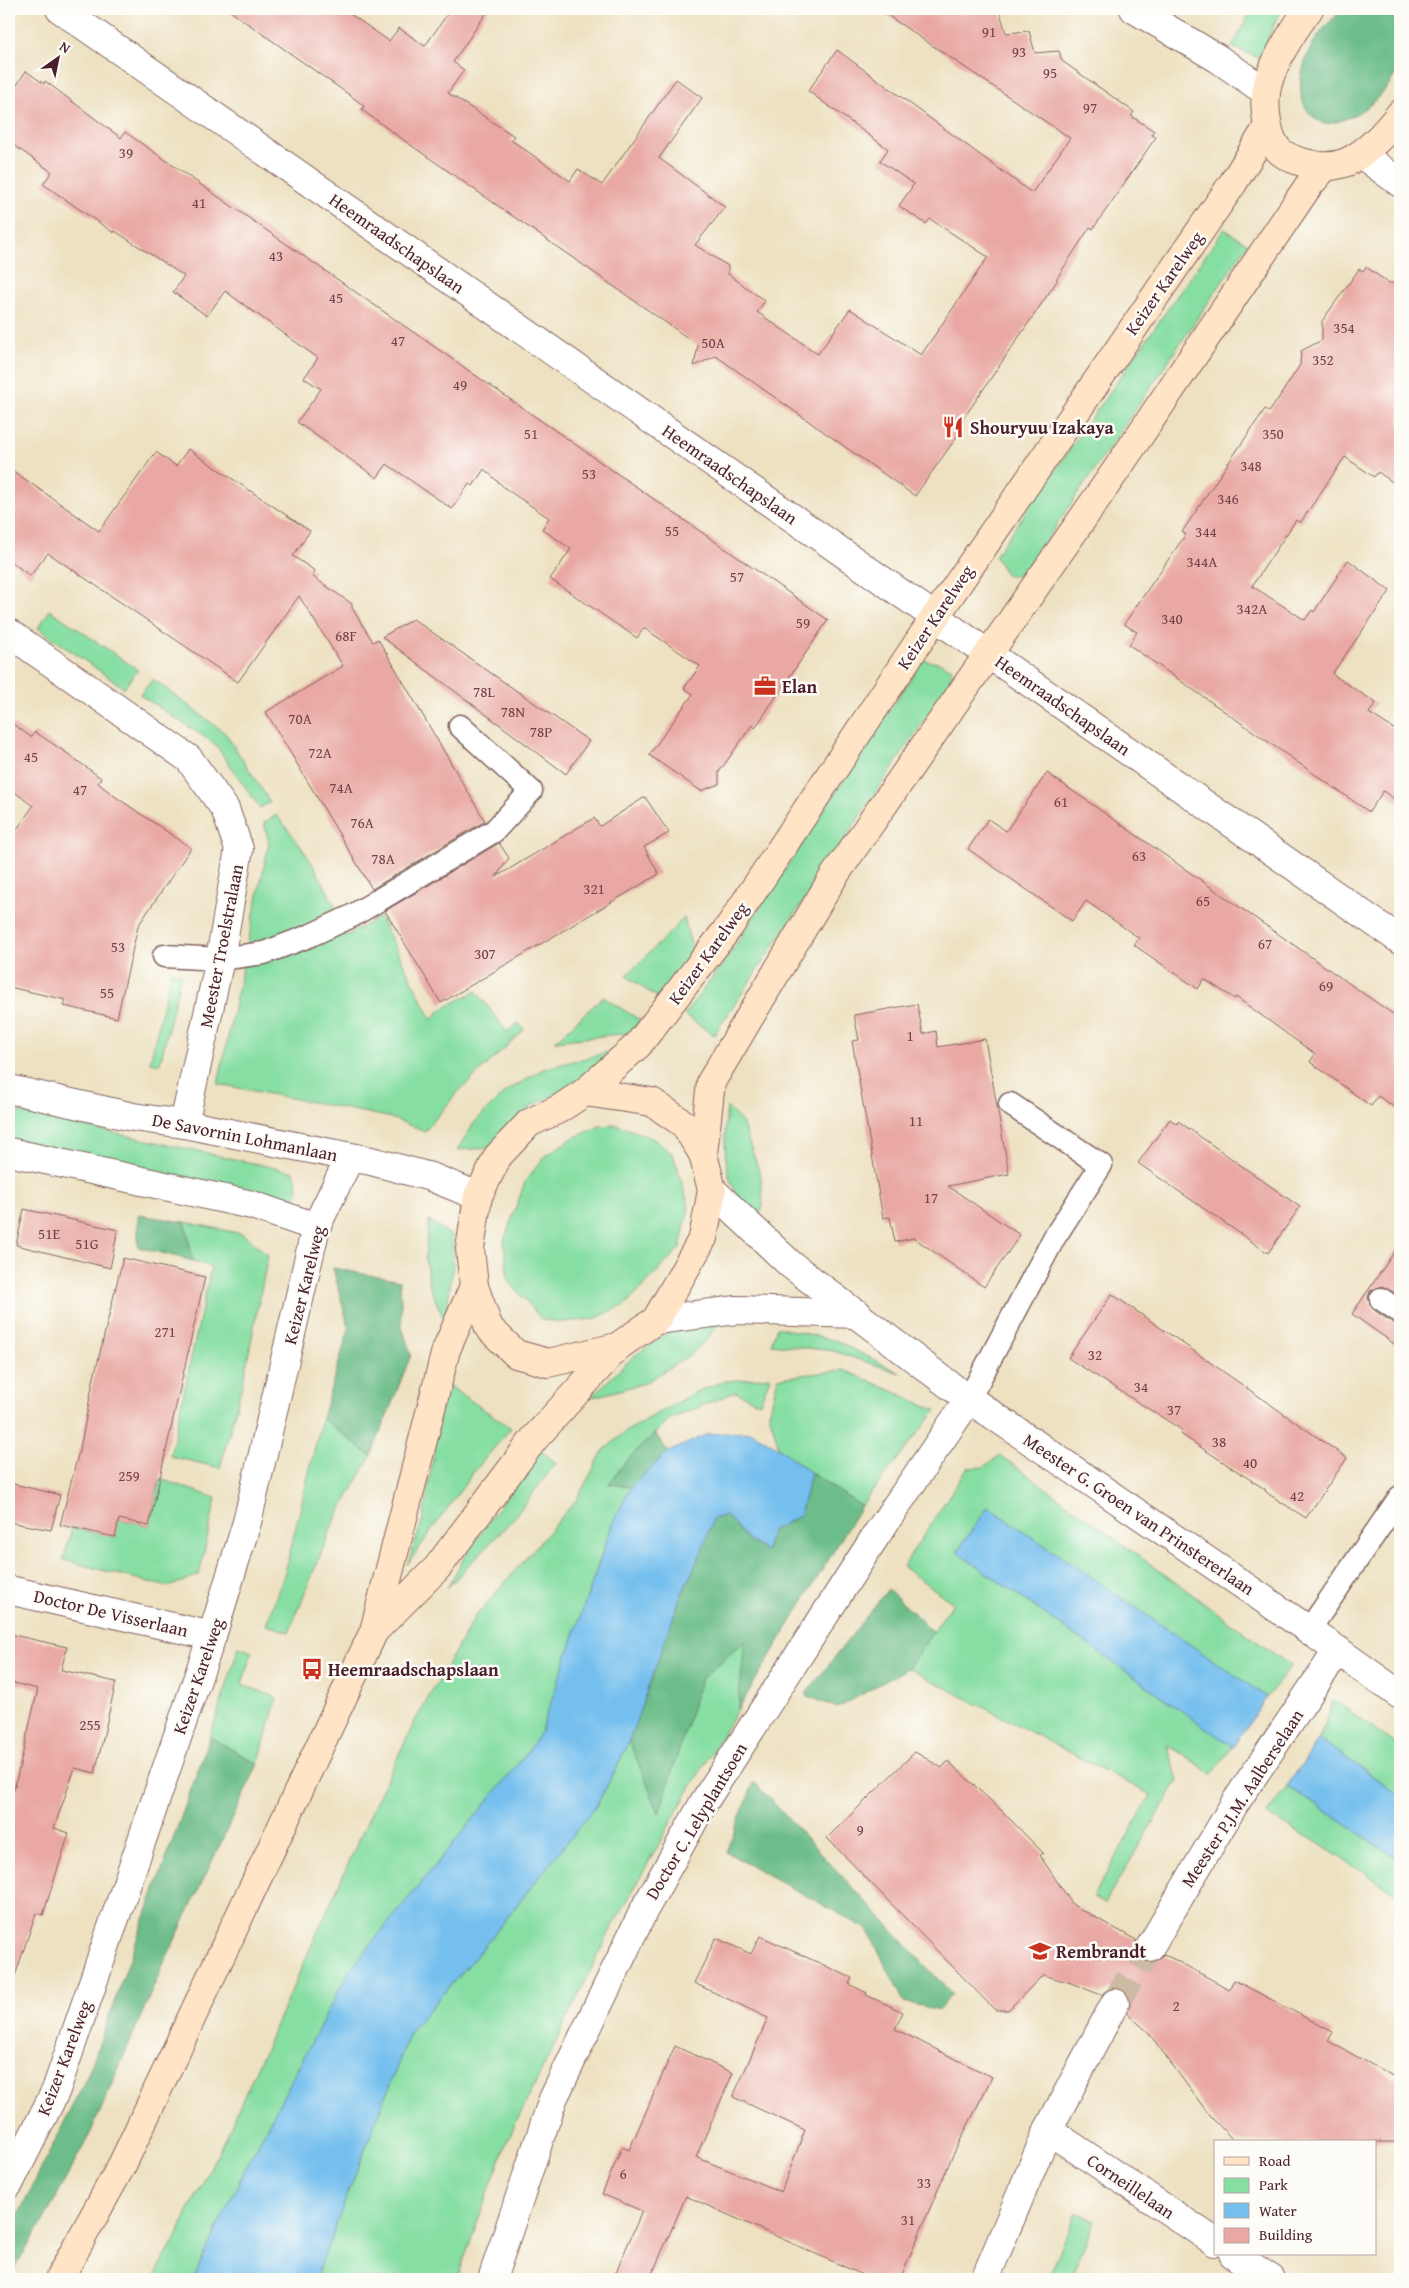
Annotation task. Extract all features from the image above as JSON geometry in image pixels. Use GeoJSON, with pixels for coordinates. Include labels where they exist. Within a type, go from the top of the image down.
{"type":"FeatureCollection","features":[{"type":"Feature","properties":{"kind":"main road"},"geometry":{"type":"LineString","coordinates":[[1309,9],[1289,36],[1266,92],[1267,128],[1280,152],[1299,162],[1324,168],[1345,162],[1361,154],[1382,136],[1400,114]]}},
{"type":"Feature","properties":{"kind":"main road","name":"Keizer Karelweg"},"geometry":{"type":"LineString","coordinates":[[617,1347],[548,1363],[516,1354],[489,1328],[474,1286],[470,1249],[478,1196],[498,1156],[529,1124],[559,1109],[585,1092],[638,1044],[729,927],[934,617],[1233,182],[1267,128]]}},
{"type":"Feature","properties":{"kind":"main road"},"geometry":{"type":"LineString","coordinates":[[702,1154],[711,1082],[834,876],[1118,469],[1309,185],[1324,168]]}},
{"type":"Feature","properties":{"kind":"main road"},"geometry":{"type":"LineString","coordinates":[[374,1631],[437,1568],[534,1439],[617,1347],[656,1320],[703,1238],[712,1190],[702,1154],[684,1124],[652,1102],[585,1092]]}},
{"type":"Feature","properties":{"kind":"main road"},"geometry":{"type":"LineString","coordinates":[[59,2279],[122,2163],[374,1631],[444,1359],[474,1286]]}},
{"type":"Feature","properties":{"kind":"street","name":"Heemraadschapslaan"},"geometry":{"type":"LineString","coordinates":[[60,9],[1400,940]]}},
{"type":"Feature","properties":{"kind":"street"},"geometry":{"type":"LineString","coordinates":[[1134,9],[1217,58],[1266,92]]}},
{"type":"Feature","properties":{"kind":"street"},"geometry":{"type":"LineString","coordinates":[[1361,154],[1400,183]]}},
{"type":"Feature","properties":{"kind":"street","name":"Meester Troelstralaan"},"geometry":{"type":"LineString","coordinates":[[9,634],[189,759],[225,809],[239,849],[220,959],[184,1124]]}},
{"type":"Feature","properties":{"kind":"street","name":"De Savornin Lohmanlaan"},"geometry":{"type":"LineString","coordinates":[[9,1090],[133,1117],[184,1124],[350,1157],[431,1177],[478,1196]]}},
{"type":"Feature","properties":{"kind":"street"},"geometry":{"type":"LineString","coordinates":[[9,1152],[252,1205],[316,1227]]}},
{"type":"Feature","properties":{"kind":"street","name":"Keizer Karelweg"},"geometry":{"type":"LineString","coordinates":[[9,2184],[56,2090],[212,1636],[247,1522],[316,1227],[350,1157]]}},
{"type":"Feature","properties":{"kind":"street","name":"Meester G. Groen van Prinstererlaan"},"geometry":{"type":"LineString","coordinates":[[712,1190],[790,1264],[969,1399],[1309,1630],[1400,1695]]}},
{"type":"Feature","properties":{"kind":"street"},"geometry":{"type":"LineString","coordinates":[[656,1320],[737,1310],[858,1314]]}},
{"type":"Feature","properties":{"kind":"street","name":"Doctor C. Lelyplantsoen"},"geometry":{"type":"LineString","coordinates":[[492,2279],[552,2099],[644,1910],[704,1802],[877,1534],[969,1399]]}},
{"type":"Feature","properties":{"kind":"street","name":"Doctor De Visserlaan"},"geometry":{"type":"LineString","coordinates":[[9,1590],[212,1636]]}},
{"type":"Feature","properties":{"kind":"street","name":"Meester P.J.M. Aalberselaan"},"geometry":{"type":"LineString","coordinates":[[1150,1947],[1235,1803],[1338,1650]]}},
{"type":"Feature","properties":{"kind":"street"},"geometry":{"type":"LineString","coordinates":[[985,2279],[1048,2130],[1115,2003]]}},
{"type":"Feature","properties":{"kind":"street","name":"Corneillelaan"},"geometry":{"type":"LineString","coordinates":[[1048,2130],[1214,2241]]}},
{"type":"Feature","properties":{"kind":"street"},"geometry":{"type":"LineString","coordinates":[[1236,2256],[1271,2279]]}},
{"type":"Feature","properties":{"kind":"lane"},"geometry":{"type":"LineString","coordinates":[[164,956],[220,959],[264,953],[344,920],[494,831],[531,791],[460,726]]}},
{"type":"Feature","properties":{"kind":"lane"},"geometry":{"type":"LineString","coordinates":[[969,1399],[1054,1238],[1101,1165],[1010,1104]]}},
{"type":"Feature","properties":{"kind":"lane"},"geometry":{"type":"LineString","coordinates":[[1381,1299],[1400,1312]]}},
{"type":"Feature","properties":{"kind":"lane"},"geometry":{"type":"LineString","coordinates":[[1309,1630],[1400,1497]]}},
{"type":"Feature","properties":{"kind":"green space"},"geometry":{"type":"Polygon","coordinates":[[[1252,9],[1283,9],[1259,58],[1232,47],[1252,9]]]}},
{"type":"Feature","properties":{"kind":"green space"},"geometry":{"type":"Polygon","coordinates":[[[1344,9],[1400,9],[1401,58],[1395,75],[1380,96],[1360,112],[1348,118],[1324,124],[1305,107],[1301,96],[1302,72],[1317,37],[1344,9]]]}},
{"type":"Feature","properties":{"kind":"green space"},"geometry":{"type":"Polygon","coordinates":[[[1224,229],[1248,244],[1022,576],[1007,576],[995,556],[1224,229]]]}},
{"type":"Feature","properties":{"kind":"green space"},"geometry":{"type":"Polygon","coordinates":[[[50,610],[138,670],[124,688],[38,628],[50,610]]]}},
{"type":"Feature","properties":{"kind":"green space"},"geometry":{"type":"Polygon","coordinates":[[[923,660],[943,664],[952,669],[951,680],[714,1035],[684,1015],[727,958],[923,660]]]}},
{"type":"Feature","properties":{"kind":"green space"},"geometry":{"type":"Polygon","coordinates":[[[153,679],[226,734],[270,802],[260,808],[215,744],[140,695],[153,679]]]}},
{"type":"Feature","properties":{"kind":"green space"},"geometry":{"type":"Polygon","coordinates":[[[276,815],[298,842],[326,887],[346,936],[380,917],[432,1020],[440,1010],[476,991],[507,1032],[518,1023],[524,1030],[457,1093],[425,1131],[388,1117],[218,1084],[269,843],[264,823],[276,815]]]}},
{"type":"Feature","properties":{"kind":"green space"},"geometry":{"type":"Polygon","coordinates":[[[684,918],[693,952],[658,998],[626,976],[684,918]]]}},
{"type":"Feature","properties":{"kind":"green space"},"geometry":{"type":"Polygon","coordinates":[[[171,971],[181,974],[160,1064],[150,1062],[171,971]]]}},
{"type":"Feature","properties":{"kind":"green space"},"geometry":{"type":"Polygon","coordinates":[[[603,997],[640,1020],[630,1033],[555,1041],[603,997]]]}},
{"type":"Feature","properties":{"kind":"green space"},"geometry":{"type":"Polygon","coordinates":[[[616,1050],[583,1081],[532,1106],[489,1148],[457,1150],[474,1123],[504,1093],[543,1069],[616,1050]]]}},
{"type":"Feature","properties":{"kind":"green space"},"geometry":{"type":"Polygon","coordinates":[[[727,1107],[742,1122],[761,1177],[763,1206],[759,1216],[735,1191],[728,1172],[725,1150],[727,1107]]]}},
{"type":"Feature","properties":{"kind":"green space"},"geometry":{"type":"Polygon","coordinates":[[[9,1110],[294,1172],[299,1191],[288,1206],[9,1141],[9,1110]]]}},
{"type":"Feature","properties":{"kind":"green space"},"geometry":{"type":"Polygon","coordinates":[[[618,1125],[652,1138],[673,1154],[689,1206],[680,1248],[625,1305],[594,1319],[562,1322],[542,1320],[508,1280],[504,1241],[525,1182],[545,1156],[571,1139],[600,1126],[618,1125]]]}},
{"type":"Feature","properties":{"kind":"green space"},"geometry":{"type":"Polygon","coordinates":[[[138,1215],[185,1222],[193,1261],[138,1247],[138,1215]]]}},
{"type":"Feature","properties":{"kind":"green space"},"geometry":{"type":"Polygon","coordinates":[[[429,1220],[453,1237],[453,1265],[445,1322],[430,1287],[425,1258],[429,1220]]]}},
{"type":"Feature","properties":{"kind":"green space"},"geometry":{"type":"Polygon","coordinates":[[[185,1222],[243,1234],[268,1255],[244,1378],[220,1468],[170,1456],[211,1267],[193,1261],[185,1222]]]}},
{"type":"Feature","properties":{"kind":"green space"},"geometry":{"type":"Polygon","coordinates":[[[333,1268],[400,1281],[402,1327],[411,1355],[371,1456],[322,1418],[349,1329],[333,1268]]]}},
{"type":"Feature","properties":{"kind":"green space"},"geometry":{"type":"Polygon","coordinates":[[[721,1320],[708,1338],[690,1355],[645,1383],[590,1398],[634,1356],[676,1327],[721,1320]]]}},
{"type":"Feature","properties":{"kind":"green space"},"geometry":{"type":"Polygon","coordinates":[[[777,1327],[837,1341],[900,1373],[833,1351],[771,1344],[777,1327]]]}},
{"type":"Feature","properties":{"kind":"green space"},"geometry":{"type":"Polygon","coordinates":[[[844,1370],[936,1410],[861,1506],[811,1473],[779,1448],[769,1413],[778,1378],[844,1370]]]}},
{"type":"Feature","properties":{"kind":"green space"},"geometry":{"type":"Polygon","coordinates":[[[770,1377],[760,1403],[735,1392],[670,1419],[625,1462],[609,1484],[631,1487],[613,1522],[541,1731],[528,1752],[349,1971],[248,2163],[193,2279],[153,2279],[229,2130],[374,1806],[415,1721],[475,1617],[577,1499],[603,1451],[625,1432],[697,1391],[726,1381],[770,1377]]]}},
{"type":"Feature","properties":{"kind":"green space"},"geometry":{"type":"Polygon","coordinates":[[[445,1383],[511,1428],[472,1474],[407,1565],[423,1520],[445,1383]]]}},
{"type":"Feature","properties":{"kind":"green space"},"geometry":{"type":"Polygon","coordinates":[[[322,1418],[371,1456],[333,1524],[289,1632],[266,1625],[285,1572],[322,1418]]]}},
{"type":"Feature","properties":{"kind":"green space"},"geometry":{"type":"Polygon","coordinates":[[[655,1433],[668,1452],[631,1487],[609,1484],[625,1462],[655,1433]]]}},
{"type":"Feature","properties":{"kind":"green space"},"geometry":{"type":"Polygon","coordinates":[[[539,1449],[556,1463],[514,1518],[447,1588],[467,1553],[539,1449]]]}},
{"type":"Feature","properties":{"kind":"green space"},"geometry":{"type":"Polygon","coordinates":[[[1000,1455],[1291,1666],[1267,1697],[988,1507],[957,1552],[1233,1747],[1212,1774],[1167,1744],[1178,1780],[1105,1903],[1093,1897],[1151,1795],[908,1668],[953,1603],[903,1567],[967,1468],[984,1467],[1000,1455]]]}},
{"type":"Feature","properties":{"kind":"green space"},"geometry":{"type":"Polygon","coordinates":[[[811,1473],[861,1506],[738,1709],[745,1641],[701,1679],[659,1813],[629,1741],[680,1598],[703,1548],[713,1518],[726,1515],[748,1540],[766,1551],[771,1531],[800,1515],[811,1473]]]}},
{"type":"Feature","properties":{"kind":"green space"},"geometry":{"type":"Polygon","coordinates":[[[160,1479],[216,1498],[199,1575],[168,1587],[63,1560],[72,1528],[115,1537],[119,1519],[149,1526],[160,1479]]]}},
{"type":"Feature","properties":{"kind":"green space"},"geometry":{"type":"Polygon","coordinates":[[[888,1589],[933,1632],[908,1668],[838,1708],[805,1695],[888,1589]]]}},
{"type":"Feature","properties":{"kind":"green space"},"geometry":{"type":"Polygon","coordinates":[[[745,1641],[738,1709],[689,1790],[607,1937],[507,2141],[457,2279],[315,2279],[411,2030],[477,1955],[596,1806],[629,1741],[659,1812],[701,1679],[745,1641]]]}},
{"type":"Feature","properties":{"kind":"green space"},"geometry":{"type":"Polygon","coordinates":[[[239,1647],[252,1652],[242,1684],[277,1698],[258,1764],[210,1737],[239,1647]]]}},
{"type":"Feature","properties":{"kind":"green space"},"geometry":{"type":"Polygon","coordinates":[[[1334,1700],[1400,1747],[1400,1795],[1319,1739],[1334,1700]]]}},
{"type":"Feature","properties":{"kind":"green space"},"geometry":{"type":"Polygon","coordinates":[[[210,1737],[258,1764],[163,1965],[91,2132],[46,2216],[14,2270],[9,2265],[9,2234],[89,2072],[210,1737]]]}},
{"type":"Feature","properties":{"kind":"green space"},"geometry":{"type":"Polygon","coordinates":[[[754,1782],[952,1994],[939,2010],[904,2002],[867,1929],[726,1852],[754,1782]]]}},
{"type":"Feature","properties":{"kind":"green space"},"geometry":{"type":"Polygon","coordinates":[[[1287,1786],[1400,1860],[1400,1896],[1313,1840],[1266,1814],[1287,1786]]]}},
{"type":"Feature","properties":{"kind":"green space"},"geometry":{"type":"Polygon","coordinates":[[[1076,2212],[1095,2220],[1070,2279],[1048,2279],[1076,2212]]]}},
{"type":"Feature","properties":{"kind":"water"},"geometry":{"type":"Polygon","coordinates":[[[752,1432],[779,1448],[811,1473],[800,1515],[771,1531],[766,1551],[748,1540],[726,1515],[713,1519],[703,1548],[680,1598],[629,1741],[596,1806],[477,1955],[411,2030],[315,2279],[193,2279],[248,2163],[349,1971],[528,1752],[541,1731],[613,1522],[631,1487],[668,1452],[708,1434],[752,1432]]]}},
{"type":"Feature","properties":{"kind":"water"},"geometry":{"type":"Polygon","coordinates":[[[988,1507],[1267,1697],[1233,1747],[957,1552],[988,1507]]]}},
{"type":"Feature","properties":{"kind":"water"},"geometry":{"type":"Polygon","coordinates":[[[1319,1739],[1400,1795],[1400,1860],[1287,1786],[1319,1739]]]}},
{"type":"Feature","properties":{"kind":"building"},"geometry":{"type":"Polygon","coordinates":[[[227,9],[343,9],[389,41],[399,28],[425,46],[451,9],[489,9],[453,62],[464,70],[448,93],[514,136],[511,140],[570,181],[578,169],[602,185],[676,79],[702,98],[659,158],[725,207],[695,245],[728,266],[728,274],[765,301],[757,312],[818,354],[850,309],[921,355],[988,257],[930,219],[926,224],[899,206],[914,184],[880,161],[888,149],[808,91],[837,50],[1032,193],[1070,138],[878,9],[999,9],[1006,33],[1029,31],[1035,53],[1059,51],[1062,61],[1134,112],[1131,116],[1154,131],[1152,135],[1156,137],[1093,229],[1090,227],[1057,278],[1057,281],[959,425],[963,428],[915,496],[716,356],[694,366],[698,345],[402,139],[362,110],[364,106],[351,96],[227,9]]]}},
{"type":"Feature","properties":{"kind":"building"},"geometry":{"type":"Polygon","coordinates":[[[26,71],[44,84],[45,81],[121,138],[125,132],[828,620],[755,728],[752,725],[719,772],[719,784],[701,791],[649,755],[693,694],[684,688],[700,666],[644,628],[637,638],[550,579],[571,549],[542,529],[549,518],[506,489],[484,469],[473,486],[469,484],[452,509],[387,464],[377,478],[297,422],[321,389],[304,378],[318,358],[225,291],[207,316],[173,292],[184,276],[115,231],[114,233],[43,184],[52,172],[9,142],[9,97],[26,71]]]}},
{"type":"Feature","properties":{"kind":"building"},"geometry":{"type":"Polygon","coordinates":[[[1366,267],[1389,283],[1400,283],[1400,487],[1378,472],[1374,477],[1345,457],[1300,523],[1296,520],[1252,586],[1305,620],[1312,610],[1314,612],[1348,560],[1390,591],[1332,674],[1376,703],[1369,713],[1400,733],[1400,803],[1383,791],[1369,812],[1129,645],[1137,632],[1124,624],[1186,534],[1182,532],[1265,409],[1269,412],[1300,365],[1301,351],[1322,340],[1322,321],[1359,269],[1363,271],[1366,267]]]}},
{"type":"Feature","properties":{"kind":"building"},"geometry":{"type":"Polygon","coordinates":[[[188,449],[310,531],[293,556],[315,571],[312,576],[352,604],[352,608],[373,642],[378,639],[485,821],[372,889],[266,712],[343,666],[299,596],[238,682],[48,553],[30,576],[9,560],[9,468],[99,531],[156,452],[176,466],[188,449]]]}},
{"type":"Feature","properties":{"kind":"building"},"geometry":{"type":"Polygon","coordinates":[[[413,619],[589,741],[566,774],[382,637],[413,619]]]}},
{"type":"Feature","properties":{"kind":"building"},"geometry":{"type":"Polygon","coordinates":[[[9,721],[31,737],[35,732],[68,754],[101,778],[98,783],[113,795],[191,848],[138,926],[117,1018],[64,1006],[66,1000],[9,987],[9,841],[33,806],[9,788],[9,721]]]}},
{"type":"Feature","properties":{"kind":"building"},"geometry":{"type":"Polygon","coordinates":[[[1047,773],[1400,1019],[1400,1111],[1378,1096],[1371,1106],[1310,1062],[1315,1054],[1236,997],[1235,999],[1204,979],[1198,989],[1134,945],[1139,938],[1086,901],[1072,921],[968,849],[988,819],[1006,831],[1047,773]]]}},
{"type":"Feature","properties":{"kind":"building"},"geometry":{"type":"Polygon","coordinates":[[[645,797],[669,833],[644,847],[659,874],[441,1003],[385,911],[499,843],[509,858],[496,877],[594,818],[600,826],[645,797]]]}},
{"type":"Feature","properties":{"kind":"building"},"geometry":{"type":"Polygon","coordinates":[[[917,1004],[923,1034],[936,1031],[938,1047],[985,1039],[1009,1174],[948,1186],[1020,1235],[984,1287],[914,1238],[895,1242],[890,1217],[883,1218],[852,1041],[859,1040],[854,1015],[917,1004]]]}},
{"type":"Feature","properties":{"kind":"building"},"geometry":{"type":"Polygon","coordinates":[[[1170,1119],[1177,1124],[1178,1121],[1300,1207],[1268,1253],[1138,1163],[1170,1119]]]}},
{"type":"Feature","properties":{"kind":"building"},"geometry":{"type":"Polygon","coordinates":[[[24,1209],[118,1230],[110,1268],[16,1245],[24,1209]]]}},
{"type":"Feature","properties":{"kind":"building"},"geometry":{"type":"Polygon","coordinates":[[[1400,1244],[1400,1296],[1382,1286],[1370,1291],[1368,1298],[1374,1310],[1393,1323],[1400,1325],[1400,1348],[1352,1314],[1400,1244]]]}},
{"type":"Feature","properties":{"kind":"building"},"geometry":{"type":"Polygon","coordinates":[[[123,1258],[205,1277],[149,1526],[119,1519],[115,1537],[60,1525],[82,1439],[93,1381],[123,1258]]]}},
{"type":"Feature","properties":{"kind":"building"},"geometry":{"type":"Polygon","coordinates":[[[1112,1294],[1347,1458],[1306,1518],[1179,1433],[1182,1430],[1068,1358],[1112,1294]]]}},
{"type":"Feature","properties":{"kind":"building"},"geometry":{"type":"Polygon","coordinates":[[[9,1483],[60,1495],[51,1530],[9,1522],[9,1483]]]}},
{"type":"Feature","properties":{"kind":"building"},"geometry":{"type":"Polygon","coordinates":[[[9,1634],[67,1647],[61,1670],[116,1682],[95,1773],[75,1768],[54,1828],[69,1833],[43,1915],[36,1913],[15,1976],[9,1975],[9,1788],[14,1790],[38,1689],[9,1682],[9,1634]]]}},
{"type":"Feature","properties":{"kind":"building"},"geometry":{"type":"Polygon","coordinates":[[[915,1752],[942,1768],[948,1761],[1003,1812],[1043,1853],[1040,1856],[1073,1905],[1136,1940],[1134,1947],[1136,1954],[1142,1960],[1149,1963],[1157,1961],[1164,1954],[1229,1989],[1234,1980],[1333,2032],[1328,2041],[1400,2080],[1400,2142],[1376,2142],[1376,2140],[1233,2140],[1210,2116],[1148,2032],[1127,2013],[1131,2002],[1128,1994],[1122,1989],[1114,1987],[1101,1995],[1071,1983],[1043,1975],[1008,2010],[995,2010],[827,1838],[915,1752]]]}},
{"type":"Feature","properties":{"kind":"building"},"geometry":{"type":"Polygon","coordinates":[[[760,1936],[852,1978],[849,1984],[867,1993],[866,1995],[903,2012],[895,2029],[992,2077],[951,2159],[900,2279],[872,2279],[686,2196],[650,2279],[613,2279],[642,2211],[602,2194],[622,2147],[629,2150],[675,2046],[733,2073],[696,2157],[781,2192],[805,2130],[733,2097],[768,2018],[694,1983],[716,1938],[751,1954],[760,1936]]]}},
{"type":"Feature","properties":{"kind":"tunnel"},"geometry":{"type":"LineString","coordinates":[[1115,2003],[1150,1947]]}},
{"type":"Feature","properties":{"kind":"place","name":"Shouryuu Izakaya"},"geometry":{"type":"Point","coordinates":[953,427]}},
{"type":"Feature","properties":{"kind":"place","name":"Elan"},"geometry":{"type":"Point","coordinates":[765,686]}},
{"type":"Feature","properties":{"kind":"place","name":"Heemraadschapslaan"},"geometry":{"type":"Point","coordinates":[312,1669]}},
{"type":"Feature","properties":{"kind":"place","name":"Rembrandt"},"geometry":{"type":"Point","coordinates":[1040,1951]}}]}
